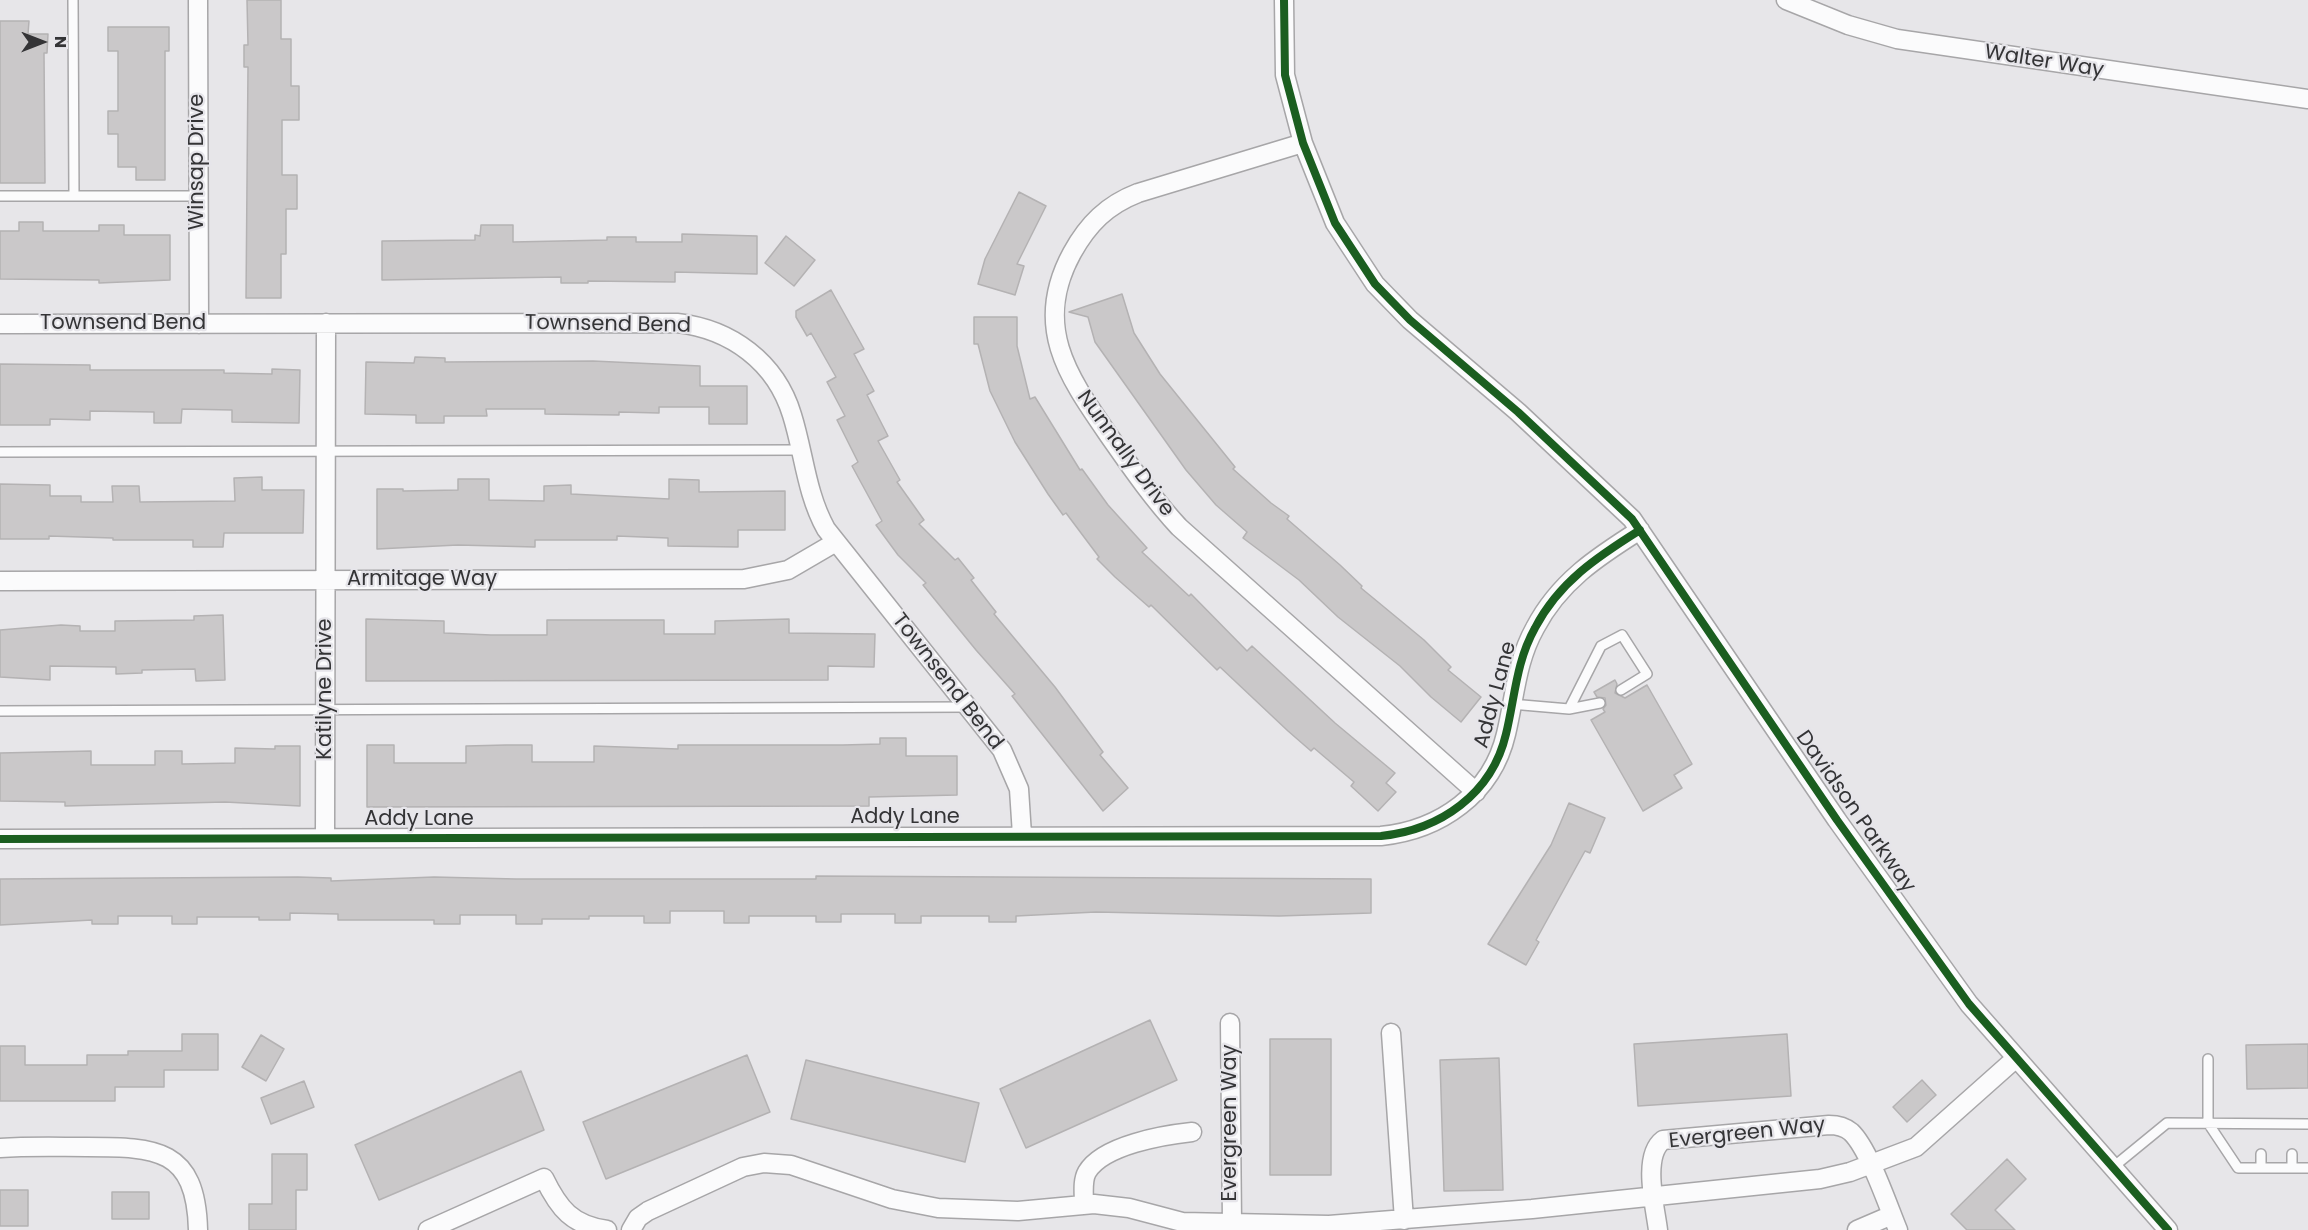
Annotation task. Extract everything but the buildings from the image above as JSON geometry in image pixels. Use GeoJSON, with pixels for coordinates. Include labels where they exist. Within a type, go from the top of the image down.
{"type":"FeatureCollection","features":[{"type":"Feature","properties":{"kind":"street","name":"Winsap Drive"},"geometry":{"type":"LineString","coordinates":[[198,0],[199,324]]}},
{"type":"Feature","properties":{"kind":"street","name":"Davidson Parkway"},"geometry":{"type":"LineString","coordinates":[[1284,0],[1285,75],[1303,142],[1335,223],[1375,284],[1410,320],[1518,412],[1616,503],[1640,530],[1837,820],[1969,1004],[2015,1059],[2168,1230]]}},
{"type":"Feature","properties":{"kind":"street","name":"Walter Way"},"geometry":{"type":"LineString","coordinates":[[1786,0],[1848,25],[1897,39],[2308,99]]}},
{"type":"Feature","properties":{"kind":"street","name":"Nunnally Drive"},"geometry":{"type":"LineString","coordinates":[[1303,142],[1138,193],[1115,204],[1099,216],[1081,237],[1061,277],[1055,314],[1059,351],[1076,389],[1143,485],[1179,527],[1476,792]]}},
{"type":"Feature","properties":{"kind":"street","name":"Katilyne Drive"},"geometry":{"type":"LineString","coordinates":[[326,323],[326,838]]}},
{"type":"Feature","properties":{"kind":"street","name":"Townsend Bend"},"geometry":{"type":"LineString","coordinates":[[0,324],[677,323],[699,326],[735,342],[766,368],[786,397],[815,506],[836,542],[997,742],[1012,770],[1021,800],[1022,835]]}},
{"type":"Feature","properties":{"kind":"street","name":"Addy Lane"},"geometry":{"type":"LineString","coordinates":[[0,839],[1381,836],[1427,826],[1454,811],[1476,792],[1500,753],[1525,648],[1547,607],[1583,567],[1640,530]]}},
{"type":"Feature","properties":{"kind":"street","name":"Armitage Way"},"geometry":{"type":"LineString","coordinates":[[0,581],[744,579],[788,570],[836,542]]}},
{"type":"Feature","properties":{"kind":"street","name":"Evergreen Way"},"geometry":{"type":"LineString","coordinates":[[1230,1023],[1232,1222]]}},
{"type":"Feature","properties":{"kind":"street"},"geometry":{"type":"LineString","coordinates":[[1392,1033],[1404,1220]]}},
{"type":"Feature","properties":{"kind":"street","name":"Evergreen Way"},"geometry":{"type":"LineString","coordinates":[[631,1230],[638,1218],[648,1211],[742,1167],[764,1163],[791,1165],[883,1197],[938,1208],[1018,1211],[1084,1204],[1129,1208],[1166,1225],[1232,1222],[1329,1225],[1404,1220],[1820,1179],[1870,1165],[1916,1147],[2015,1059]]}},
{"type":"Feature","properties":{"kind":"street","name":"Evergreen Way"},"geometry":{"type":"LineString","coordinates":[[1658,1230],[1652,1159],[1656,1148],[1663,1140],[1837,1125],[1851,1132],[1862,1146],[1895,1223],[1857,1230]]}},
{"type":"Feature","properties":{"kind":"street","name":"Evergreen Way"},"geometry":{"type":"LineString","coordinates":[[1084,1204],[1084,1179],[1092,1166],[1101,1159],[1148,1139],[1192,1132]]}},
{"type":"Feature","properties":{"kind":"street"},"geometry":{"type":"LineString","coordinates":[[0,1148],[129,1147],[159,1152],[174,1161],[191,1183],[198,1230]]}},
{"type":"Feature","properties":{"kind":"street"},"geometry":{"type":"LineString","coordinates":[[428,1230],[544,1178],[557,1203],[566,1213],[593,1227],[607,1230]]}},
{"type":"Feature","properties":{"kind":"lane"},"geometry":{"type":"LineString","coordinates":[[73,0],[74,196]]}},
{"type":"Feature","properties":{"kind":"lane"},"geometry":{"type":"LineString","coordinates":[[0,196],[199,196]]}},
{"type":"Feature","properties":{"kind":"lane"},"geometry":{"type":"LineString","coordinates":[[0,452],[801,450]]}},
{"type":"Feature","properties":{"kind":"lane"},"geometry":{"type":"LineString","coordinates":[[1569,709],[1601,646],[1622,635],[1647,674],[1621,690]]}},
{"type":"Feature","properties":{"kind":"lane"},"geometry":{"type":"LineString","coordinates":[[1511,704],[1569,709],[1600,703]]}},
{"type":"Feature","properties":{"kind":"lane"},"geometry":{"type":"LineString","coordinates":[[0,711],[969,707]]}},
{"type":"Feature","properties":{"kind":"lane"},"geometry":{"type":"LineString","coordinates":[[2208,1059],[2208,1123],[2238,1168],[2308,1168]]}},
{"type":"Feature","properties":{"kind":"lane"},"geometry":{"type":"LineString","coordinates":[[2112,1168],[2167,1123],[2208,1123],[2292,1129],[2308,1124]]}},
{"type":"Feature","properties":{"kind":"lane"},"geometry":{"type":"LineString","coordinates":[[2261,1154],[2261,1168]]}},
{"type":"Feature","properties":{"kind":"lane"},"geometry":{"type":"LineString","coordinates":[[2292,1154],[2292,1168]]}},
{"type":"Feature","properties":{"kind":"cycle path"},"geometry":{"type":"LineString","coordinates":[[1284,0],[1285,75],[1303,143],[1335,223],[1375,284],[1410,320],[1518,412],[1632,519],[1837,820],[1969,1004],[2168,1230]]}},
{"type":"Feature","properties":{"kind":"cycle path"},"geometry":{"type":"LineString","coordinates":[[0,839],[1381,836],[1403,832],[1443,817],[1476,791],[1489,774],[1499,755],[1524,654],[1545,612],[1555,597],[1580,572],[1640,530]]}}]}
